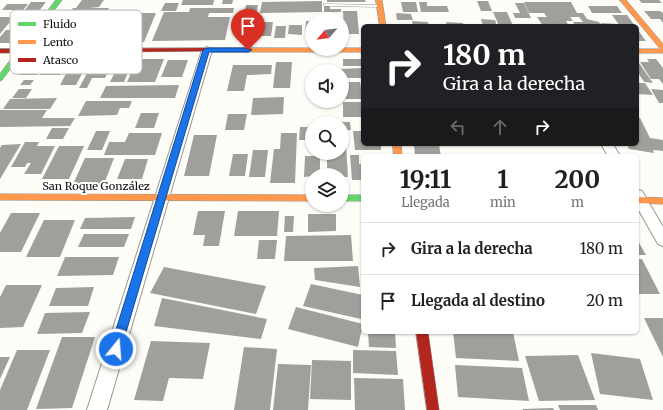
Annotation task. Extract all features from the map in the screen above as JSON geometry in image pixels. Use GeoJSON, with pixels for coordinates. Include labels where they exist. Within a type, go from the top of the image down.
{"type":"FeatureCollection","features":[{"type":"Feature","properties":{"kind":"street"},"geometry":{"type":"LineString","coordinates":[[51,10],[59,0]]}},
{"type":"Feature","properties":{"kind":"street"},"geometry":{"type":"LineString","coordinates":[[623,0],[663,48]]}},
{"type":"Feature","properties":{"kind":"street"},"geometry":{"type":"LineString","coordinates":[[379,3],[383,24]]}},
{"type":"Feature","properties":{"kind":"street"},"geometry":{"type":"LineString","coordinates":[[142,50],[361,50]]}},
{"type":"Feature","properties":{"kind":"street"},"geometry":{"type":"LineString","coordinates":[[97,410],[207,50]]}},
{"type":"Feature","properties":{"kind":"street"},"geometry":{"type":"LineString","coordinates":[[639,51],[663,51]]}},
{"type":"Feature","properties":{"kind":"street"},"geometry":{"type":"LineString","coordinates":[[0,79],[10,65]]}},
{"type":"Feature","properties":{"kind":"street","name":"San Roque González"},"geometry":{"type":"LineString","coordinates":[[0,197],[305,198]]}},
{"type":"Feature","properties":{"kind":"street"},"geometry":{"type":"LineString","coordinates":[[349,198],[361,198]]}},
{"type":"Feature","properties":{"kind":"street"},"geometry":{"type":"LineString","coordinates":[[639,198],[663,201]]}},
{"type":"Feature","properties":{"kind":"street"},"geometry":{"type":"LineString","coordinates":[[639,200],[663,240]]}},
{"type":"Feature","properties":{"kind":"street"},"geometry":{"type":"LineString","coordinates":[[422,334],[433,410]]}},
{"type":"Feature","properties":{"kind":"lane"},"geometry":{"type":"LineString","coordinates":[[326,5],[379,3]]}},
{"type":"Feature","properties":{"kind":"building"},"geometry":{"type":"Polygon","coordinates":[[[82,0],[104,0],[99,7],[89,8],[109,8],[108,10],[72,10],[73,8],[76,8],[82,0]]]}},
{"type":"Feature","properties":{"kind":"building"},"geometry":{"type":"Polygon","coordinates":[[[183,0],[214,0],[213,5],[181,5],[183,0]]]}},
{"type":"Feature","properties":{"kind":"building"},"geometry":{"type":"Polygon","coordinates":[[[223,0],[233,0],[232,4],[222,4],[223,0]]]}},
{"type":"Feature","properties":{"kind":"building"},"geometry":{"type":"Polygon","coordinates":[[[327,0],[365,0],[366,2],[327,2],[327,0]]]}},
{"type":"Feature","properties":{"kind":"building"},"geometry":{"type":"Polygon","coordinates":[[[639,0],[659,0],[662,3],[642,3],[639,0]]]}},
{"type":"Feature","properties":{"kind":"building"},"geometry":{"type":"Polygon","coordinates":[[[322,1],[322,12],[260,13],[262,2],[322,1]]]}},
{"type":"Feature","properties":{"kind":"building"},"geometry":{"type":"Polygon","coordinates":[[[477,1],[488,1],[492,11],[481,11],[477,1]]]}},
{"type":"Feature","properties":{"kind":"building"},"geometry":{"type":"Polygon","coordinates":[[[31,2],[46,2],[40,10],[25,10],[31,2]]]}},
{"type":"Feature","properties":{"kind":"building"},"geometry":{"type":"Polygon","coordinates":[[[401,2],[416,2],[418,12],[403,12],[401,2]]]}},
{"type":"Feature","properties":{"kind":"building"},"geometry":{"type":"Polygon","coordinates":[[[419,2],[427,2],[427,6],[447,6],[449,12],[421,12],[419,2]]]}},
{"type":"Feature","properties":{"kind":"building"},"geometry":{"type":"Polygon","coordinates":[[[524,2],[571,2],[577,13],[583,13],[587,19],[599,22],[600,24],[574,24],[573,22],[583,22],[579,17],[570,17],[573,21],[566,21],[568,24],[542,24],[537,17],[547,17],[544,13],[529,13],[524,2]]]}},
{"type":"Feature","properties":{"kind":"building"},"geometry":{"type":"Polygon","coordinates":[[[165,3],[179,3],[176,11],[161,11],[165,3]]]}},
{"type":"Feature","properties":{"kind":"building"},"geometry":{"type":"Polygon","coordinates":[[[515,3],[524,3],[531,18],[515,18],[513,13],[520,13],[515,3]]]}},
{"type":"Feature","properties":{"kind":"building"},"geometry":{"type":"Polygon","coordinates":[[[7,4],[28,4],[23,10],[2,10],[7,4]]]}},
{"type":"Feature","properties":{"kind":"building"},"geometry":{"type":"Polygon","coordinates":[[[246,5],[258,5],[251,41],[239,41],[246,5]]]}},
{"type":"Feature","properties":{"kind":"building"},"geometry":{"type":"Polygon","coordinates":[[[324,6],[330,6],[330,9],[341,9],[341,12],[324,12],[324,6]]]}},
{"type":"Feature","properties":{"kind":"building"},"geometry":{"type":"Polygon","coordinates":[[[588,6],[617,6],[622,13],[592,13],[588,6]]]}},
{"type":"Feature","properties":{"kind":"building"},"geometry":{"type":"Polygon","coordinates":[[[190,8],[234,8],[233,13],[209,13],[208,17],[230,17],[225,40],[152,41],[164,12],[189,12],[190,8]]]}},
{"type":"Feature","properties":{"kind":"building"},"geometry":{"type":"Polygon","coordinates":[[[357,11],[359,34],[349,34],[349,12],[343,12],[357,11]]]}},
{"type":"Feature","properties":{"kind":"building"},"geometry":{"type":"Polygon","coordinates":[[[644,11],[660,11],[663,13],[663,23],[660,19],[651,19],[644,11]]]}},
{"type":"Feature","properties":{"kind":"building"},"geometry":{"type":"Polygon","coordinates":[[[493,12],[507,12],[512,24],[498,24],[493,12]]]}},
{"type":"Feature","properties":{"kind":"building"},"geometry":{"type":"Polygon","coordinates":[[[142,13],[156,13],[144,42],[142,42],[142,13]]]}},
{"type":"Feature","properties":{"kind":"building"},"geometry":{"type":"Polygon","coordinates":[[[396,13],[411,14],[413,20],[397,20],[396,13]]]}},
{"type":"Feature","properties":{"kind":"building"},"geometry":{"type":"Polygon","coordinates":[[[612,15],[627,15],[634,24],[619,24],[612,15]]]}},
{"type":"Feature","properties":{"kind":"building"},"geometry":{"type":"Polygon","coordinates":[[[0,17],[10,17],[10,22],[0,34],[0,17]]]}},
{"type":"Feature","properties":{"kind":"building"},"geometry":{"type":"Polygon","coordinates":[[[481,19],[495,20],[496,24],[482,24],[481,19]]]}},
{"type":"Feature","properties":{"kind":"building"},"geometry":{"type":"Polygon","coordinates":[[[412,21],[428,22],[428,24],[413,24],[412,21]]]}},
{"type":"Feature","properties":{"kind":"building"},"geometry":{"type":"Polygon","coordinates":[[[260,22],[273,22],[271,36],[257,36],[260,22]]]}},
{"type":"Feature","properties":{"kind":"building"},"geometry":{"type":"Polygon","coordinates":[[[446,22],[463,24],[446,24],[446,22]]]}},
{"type":"Feature","properties":{"kind":"building"},"geometry":{"type":"Polygon","coordinates":[[[289,25],[302,25],[302,35],[288,34],[289,25]]]}},
{"type":"Feature","properties":{"kind":"building"},"geometry":{"type":"Polygon","coordinates":[[[276,26],[286,26],[285,38],[274,38],[276,26]]]}},
{"type":"Feature","properties":{"kind":"building"},"geometry":{"type":"Polygon","coordinates":[[[6,30],[10,30],[10,43],[0,43],[0,37],[6,30]]]}},
{"type":"Feature","properties":{"kind":"building"},"geometry":{"type":"Polygon","coordinates":[[[639,32],[646,41],[639,41],[639,32]]]}},
{"type":"Feature","properties":{"kind":"building"},"geometry":{"type":"Polygon","coordinates":[[[142,59],[164,59],[155,82],[127,82],[130,74],[142,74],[142,59]]]}},
{"type":"Feature","properties":{"kind":"building"},"geometry":{"type":"Polygon","coordinates":[[[343,59],[361,59],[361,66],[349,66],[349,64],[343,64],[343,59]]]}},
{"type":"Feature","properties":{"kind":"building"},"geometry":{"type":"Polygon","coordinates":[[[647,59],[656,59],[663,68],[663,84],[659,79],[651,79],[640,62],[649,62],[647,59]]]}},
{"type":"Feature","properties":{"kind":"building"},"geometry":{"type":"Polygon","coordinates":[[[168,60],[188,60],[182,77],[161,77],[168,60]]]}},
{"type":"Feature","properties":{"kind":"building"},"geometry":{"type":"Polygon","coordinates":[[[276,62],[292,62],[290,88],[273,88],[276,62]]]}},
{"type":"Feature","properties":{"kind":"building"},"geometry":{"type":"Polygon","coordinates":[[[639,63],[653,83],[644,82],[639,74],[639,63]]]}},
{"type":"Feature","properties":{"kind":"building"},"geometry":{"type":"Polygon","coordinates":[[[233,65],[272,65],[271,74],[247,75],[244,91],[227,91],[233,65]]]}},
{"type":"Feature","properties":{"kind":"building"},"geometry":{"type":"Polygon","coordinates":[[[361,68],[361,78],[349,78],[349,69],[361,68]]]}},
{"type":"Feature","properties":{"kind":"building"},"geometry":{"type":"Polygon","coordinates":[[[20,74],[38,74],[37,75],[19,75],[20,74]]]}},
{"type":"Feature","properties":{"kind":"building"},"geometry":{"type":"Polygon","coordinates":[[[41,74],[61,74],[60,75],[41,74]]]}},
{"type":"Feature","properties":{"kind":"building"},"geometry":{"type":"Polygon","coordinates":[[[66,74],[82,74],[76,85],[60,85],[66,74]]]}},
{"type":"Feature","properties":{"kind":"building"},"geometry":{"type":"Polygon","coordinates":[[[87,74],[107,74],[105,78],[92,78],[87,88],[79,88],[87,74]]]}},
{"type":"Feature","properties":{"kind":"building"},"geometry":{"type":"Polygon","coordinates":[[[114,74],[127,74],[124,82],[110,82],[114,74]]]}},
{"type":"Feature","properties":{"kind":"building"},"geometry":{"type":"Polygon","coordinates":[[[24,80],[34,80],[30,85],[20,85],[24,80]]]}},
{"type":"Feature","properties":{"kind":"building"},"geometry":{"type":"Polygon","coordinates":[[[349,82],[360,82],[361,99],[349,99],[349,82]]]}},
{"type":"Feature","properties":{"kind":"building"},"geometry":{"type":"Polygon","coordinates":[[[639,83],[645,83],[653,95],[639,94],[639,83]]]}},
{"type":"Feature","properties":{"kind":"building"},"geometry":{"type":"Polygon","coordinates":[[[179,85],[175,98],[100,98],[106,86],[179,85]]]}},
{"type":"Feature","properties":{"kind":"building"},"geometry":{"type":"Polygon","coordinates":[[[19,89],[32,89],[26,98],[12,98],[19,89]]]}},
{"type":"Feature","properties":{"kind":"building"},"geometry":{"type":"Polygon","coordinates":[[[651,89],[663,90],[663,103],[659,103],[651,89]]]}},
{"type":"Feature","properties":{"kind":"building"},"geometry":{"type":"Polygon","coordinates":[[[284,97],[283,114],[251,115],[253,98],[284,97]]]}},
{"type":"Feature","properties":{"kind":"building"},"geometry":{"type":"Polygon","coordinates":[[[57,98],[50,109],[3,109],[10,99],[57,98]]]}},
{"type":"Feature","properties":{"kind":"building"},"geometry":{"type":"Polygon","coordinates":[[[86,101],[132,101],[129,108],[120,108],[117,115],[78,116],[86,101]]]}},
{"type":"Feature","properties":{"kind":"building"},"geometry":{"type":"Polygon","coordinates":[[[349,102],[361,102],[361,117],[343,116],[343,108],[349,108],[349,102]]]}},
{"type":"Feature","properties":{"kind":"building"},"geometry":{"type":"Polygon","coordinates":[[[0,110],[47,110],[42,118],[75,118],[70,126],[0,127],[0,110]]]}},
{"type":"Feature","properties":{"kind":"building"},"geometry":{"type":"Polygon","coordinates":[[[141,113],[159,113],[154,128],[135,128],[141,113]]]}},
{"type":"Feature","properties":{"kind":"building"},"geometry":{"type":"Polygon","coordinates":[[[228,114],[247,114],[244,130],[225,130],[228,114]]]}},
{"type":"Feature","properties":{"kind":"building"},"geometry":{"type":"Polygon","coordinates":[[[639,118],[650,138],[663,140],[663,151],[653,150],[654,153],[629,149],[628,146],[639,146],[639,118]]]}},
{"type":"Feature","properties":{"kind":"building"},"geometry":{"type":"Polygon","coordinates":[[[349,122],[350,122],[351,130],[349,130],[349,122]]]}},
{"type":"Feature","properties":{"kind":"building"},"geometry":{"type":"Polygon","coordinates":[[[300,127],[305,127],[305,140],[299,140],[300,127]]]}},
{"type":"Feature","properties":{"kind":"building"},"geometry":{"type":"Polygon","coordinates":[[[52,128],[69,128],[63,139],[46,139],[52,128]]]}},
{"type":"Feature","properties":{"kind":"building"},"geometry":{"type":"Polygon","coordinates":[[[96,131],[110,131],[102,150],[87,150],[96,131]]]}},
{"type":"Feature","properties":{"kind":"building"},"geometry":{"type":"Polygon","coordinates":[[[353,131],[361,131],[361,146],[381,146],[381,150],[355,150],[353,131]]]}},
{"type":"Feature","properties":{"kind":"building"},"geometry":{"type":"Polygon","coordinates":[[[129,133],[162,133],[155,155],[104,155],[109,142],[125,142],[129,133]]]}},
{"type":"Feature","properties":{"kind":"building"},"geometry":{"type":"Polygon","coordinates":[[[281,133],[297,133],[295,183],[270,183],[274,149],[280,149],[281,133]]]}},
{"type":"Feature","properties":{"kind":"building"},"geometry":{"type":"Polygon","coordinates":[[[194,135],[217,135],[209,176],[184,176],[194,135]]]}},
{"type":"Feature","properties":{"kind":"building"},"geometry":{"type":"Polygon","coordinates":[[[25,142],[39,142],[37,146],[55,146],[41,174],[24,174],[31,163],[27,163],[25,167],[11,167],[25,142]]]}},
{"type":"Feature","properties":{"kind":"building"},"geometry":{"type":"Polygon","coordinates":[[[21,144],[0,179],[0,148],[2,145],[21,144]]]}},
{"type":"Feature","properties":{"kind":"building"},"geometry":{"type":"Polygon","coordinates":[[[59,146],[84,146],[69,179],[42,179],[59,146]]]}},
{"type":"Feature","properties":{"kind":"building"},"geometry":{"type":"Polygon","coordinates":[[[414,146],[439,146],[441,154],[415,154],[414,146]]]}},
{"type":"Feature","properties":{"kind":"building"},"geometry":{"type":"Polygon","coordinates":[[[253,150],[268,150],[265,177],[249,177],[253,150]]]}},
{"type":"Feature","properties":{"kind":"building"},"geometry":{"type":"Polygon","coordinates":[[[233,154],[248,154],[245,176],[229,176],[233,154]]]}},
{"type":"Feature","properties":{"kind":"building"},"geometry":{"type":"Polygon","coordinates":[[[350,155],[359,155],[359,164],[361,164],[361,180],[352,180],[350,155]]]}},
{"type":"Feature","properties":{"kind":"building"},"geometry":{"type":"Polygon","coordinates":[[[305,156],[305,160],[320,160],[320,168],[305,168],[304,177],[305,156]]]}},
{"type":"Feature","properties":{"kind":"building"},"geometry":{"type":"Polygon","coordinates":[[[85,158],[114,158],[104,184],[73,184],[85,158]]]}},
{"type":"Feature","properties":{"kind":"building"},"geometry":{"type":"Polygon","coordinates":[[[125,159],[148,159],[142,179],[117,179],[125,159]]]}},
{"type":"Feature","properties":{"kind":"building"},"geometry":{"type":"Polygon","coordinates":[[[327,160],[347,160],[347,168],[327,168],[327,160]]]}},
{"type":"Feature","properties":{"kind":"building"},"geometry":{"type":"Polygon","coordinates":[[[198,211],[225,211],[219,246],[203,246],[205,235],[193,235],[198,211]]]}},
{"type":"Feature","properties":{"kind":"building"},"geometry":{"type":"Polygon","coordinates":[[[238,211],[279,211],[277,236],[234,236],[238,211]]]}},
{"type":"Feature","properties":{"kind":"building"},"geometry":{"type":"Polygon","coordinates":[[[11,213],[40,213],[21,252],[0,252],[0,233],[11,213]]]}},
{"type":"Feature","properties":{"kind":"building"},"geometry":{"type":"Polygon","coordinates":[[[308,214],[336,214],[336,231],[308,232],[308,214]]]}},
{"type":"Feature","properties":{"kind":"building"},"geometry":{"type":"Polygon","coordinates":[[[285,216],[294,216],[293,232],[284,232],[285,216]]]}},
{"type":"Feature","properties":{"kind":"building"},"geometry":{"type":"Polygon","coordinates":[[[135,217],[131,229],[80,229],[85,218],[135,217]]]}},
{"type":"Feature","properties":{"kind":"building"},"geometry":{"type":"Polygon","coordinates":[[[44,220],[75,220],[60,257],[26,257],[44,220]]]}},
{"type":"Feature","properties":{"kind":"building"},"geometry":{"type":"Polygon","coordinates":[[[84,234],[129,234],[124,247],[78,247],[84,234]]]}},
{"type":"Feature","properties":{"kind":"building"},"geometry":{"type":"Polygon","coordinates":[[[351,235],[353,261],[284,261],[286,236],[351,235]]]}},
{"type":"Feature","properties":{"kind":"building"},"geometry":{"type":"Polygon","coordinates":[[[259,240],[277,240],[275,259],[257,259],[259,240]]]}},
{"type":"Feature","properties":{"kind":"building"},"geometry":{"type":"Polygon","coordinates":[[[639,243],[646,255],[639,255],[639,243]]]}},
{"type":"Feature","properties":{"kind":"building"},"geometry":{"type":"Polygon","coordinates":[[[65,257],[119,257],[113,275],[57,276],[65,257]]]}},
{"type":"Feature","properties":{"kind":"building"},"geometry":{"type":"Polygon","coordinates":[[[639,259],[642,259],[660,294],[639,294],[639,259]]]}},
{"type":"Feature","properties":{"kind":"building"},"geometry":{"type":"Polygon","coordinates":[[[358,266],[360,287],[315,280],[314,268],[358,266]]]}},
{"type":"Feature","properties":{"kind":"building"},"geometry":{"type":"Polygon","coordinates":[[[164,267],[266,286],[256,314],[150,293],[164,267]]]}},
{"type":"Feature","properties":{"kind":"building"},"geometry":{"type":"Polygon","coordinates":[[[311,284],[361,295],[361,319],[303,306],[311,284]]]}},
{"type":"Feature","properties":{"kind":"building"},"geometry":{"type":"Polygon","coordinates":[[[6,285],[42,285],[23,327],[0,328],[0,297],[6,285]]]}},
{"type":"Feature","properties":{"kind":"building"},"geometry":{"type":"Polygon","coordinates":[[[94,287],[88,306],[49,306],[56,288],[94,287]]]}},
{"type":"Feature","properties":{"kind":"building"},"geometry":{"type":"Polygon","coordinates":[[[162,298],[267,319],[261,339],[154,326],[162,298]]]}},
{"type":"Feature","properties":{"kind":"building"},"geometry":{"type":"Polygon","coordinates":[[[296,307],[361,323],[361,333],[358,347],[288,329],[296,307]]]}},
{"type":"Feature","properties":{"kind":"building"},"geometry":{"type":"Polygon","coordinates":[[[90,312],[82,333],[37,334],[45,313],[90,312]]]}},
{"type":"Feature","properties":{"kind":"building"},"geometry":{"type":"Polygon","coordinates":[[[644,318],[663,318],[663,357],[644,318]]]}},
{"type":"Feature","properties":{"kind":"building"},"geometry":{"type":"Polygon","coordinates":[[[368,334],[395,334],[396,348],[369,347],[368,334]]]}},
{"type":"Feature","properties":{"kind":"building"},"geometry":{"type":"Polygon","coordinates":[[[453,334],[513,334],[519,361],[456,358],[453,334]]]}},
{"type":"Feature","properties":{"kind":"building"},"geometry":{"type":"Polygon","coordinates":[[[62,337],[95,337],[72,408],[36,409],[62,337]]]}},
{"type":"Feature","properties":{"kind":"building"},"geometry":{"type":"Polygon","coordinates":[[[151,341],[210,343],[203,379],[169,378],[163,401],[134,400],[151,341]]]}},
{"type":"Feature","properties":{"kind":"building"},"geometry":{"type":"Polygon","coordinates":[[[244,347],[277,349],[270,410],[234,410],[244,347]]]}},
{"type":"Feature","properties":{"kind":"building"},"geometry":{"type":"Polygon","coordinates":[[[17,350],[50,350],[27,410],[0,410],[0,390],[17,350]]]}},
{"type":"Feature","properties":{"kind":"building"},"geometry":{"type":"Polygon","coordinates":[[[353,350],[396,351],[398,375],[353,373],[353,350]]]}},
{"type":"Feature","properties":{"kind":"building"},"geometry":{"type":"Polygon","coordinates":[[[591,353],[640,359],[653,400],[600,394],[591,353]]]}},
{"type":"Feature","properties":{"kind":"building"},"geometry":{"type":"Polygon","coordinates":[[[578,355],[595,400],[539,401],[525,356],[578,355]]]}},
{"type":"Feature","properties":{"kind":"building"},"geometry":{"type":"Polygon","coordinates":[[[0,357],[10,357],[0,379],[0,357]]]}},
{"type":"Feature","properties":{"kind":"building"},"geometry":{"type":"Polygon","coordinates":[[[312,360],[351,361],[351,400],[310,399],[312,360]]]}},
{"type":"Feature","properties":{"kind":"building"},"geometry":{"type":"Polygon","coordinates":[[[278,364],[311,365],[308,410],[273,410],[278,364]]]}},
{"type":"Feature","properties":{"kind":"building"},"geometry":{"type":"Polygon","coordinates":[[[455,365],[522,368],[529,401],[458,397],[455,365]]]}},
{"type":"Feature","properties":{"kind":"building"},"geometry":{"type":"Polygon","coordinates":[[[354,378],[403,379],[405,410],[355,410],[354,378]]]}},
{"type":"Feature","properties":{"kind":"building"},"geometry":{"type":"Polygon","coordinates":[[[558,405],[596,405],[598,410],[560,410],[558,405]]]}},
{"type":"Feature","properties":{"kind":"building"},"geometry":{"type":"Polygon","coordinates":[[[553,408],[554,410],[523,410],[523,409],[553,408]]]}},
{"type":"Feature","properties":{"kind":"traffic: fast"},"geometry":{"type":"LineString","coordinates":[[52,10],[59,0]]}},
{"type":"Feature","properties":{"kind":"traffic: fast"},"geometry":{"type":"LineString","coordinates":[[0,79],[10,66]]}},
{"type":"Feature","properties":{"kind":"traffic: fast"},"geometry":{"type":"LineString","coordinates":[[349,198],[361,198]]}},
{"type":"Feature","properties":{"kind":"traffic: slow"},"geometry":{"type":"LineString","coordinates":[[379,0],[383,24]]}},
{"type":"Feature","properties":{"kind":"traffic: slow"},"geometry":{"type":"LineString","coordinates":[[623,0],[663,48]]}},
{"type":"Feature","properties":{"kind":"traffic: slow"},"geometry":{"type":"LineString","coordinates":[[212,50],[361,50]]}},
{"type":"Feature","properties":{"kind":"traffic: slow"},"geometry":{"type":"LineString","coordinates":[[639,51],[663,51]]}},
{"type":"Feature","properties":{"kind":"traffic: slow"},"geometry":{"type":"LineString","coordinates":[[397,146],[398,154]]}},
{"type":"Feature","properties":{"kind":"traffic: slow"},"geometry":{"type":"LineString","coordinates":[[0,197],[305,198]]}},
{"type":"Feature","properties":{"kind":"traffic: slow"},"geometry":{"type":"LineString","coordinates":[[639,200],[663,201]]}},
{"type":"Feature","properties":{"kind":"traffic: jam"},"geometry":{"type":"LineString","coordinates":[[142,50],[212,50]]}},
{"type":"Feature","properties":{"kind":"traffic: jam"},"geometry":{"type":"LineString","coordinates":[[0,51],[10,51]]}},
{"type":"Feature","properties":{"kind":"traffic: jam"},"geometry":{"type":"LineString","coordinates":[[422,334],[433,410]]}},
{"type":"Feature","properties":{"kind":"route"},"geometry":{"type":"LineString","coordinates":[[116,349],[207,50],[248,50]]}}]}
